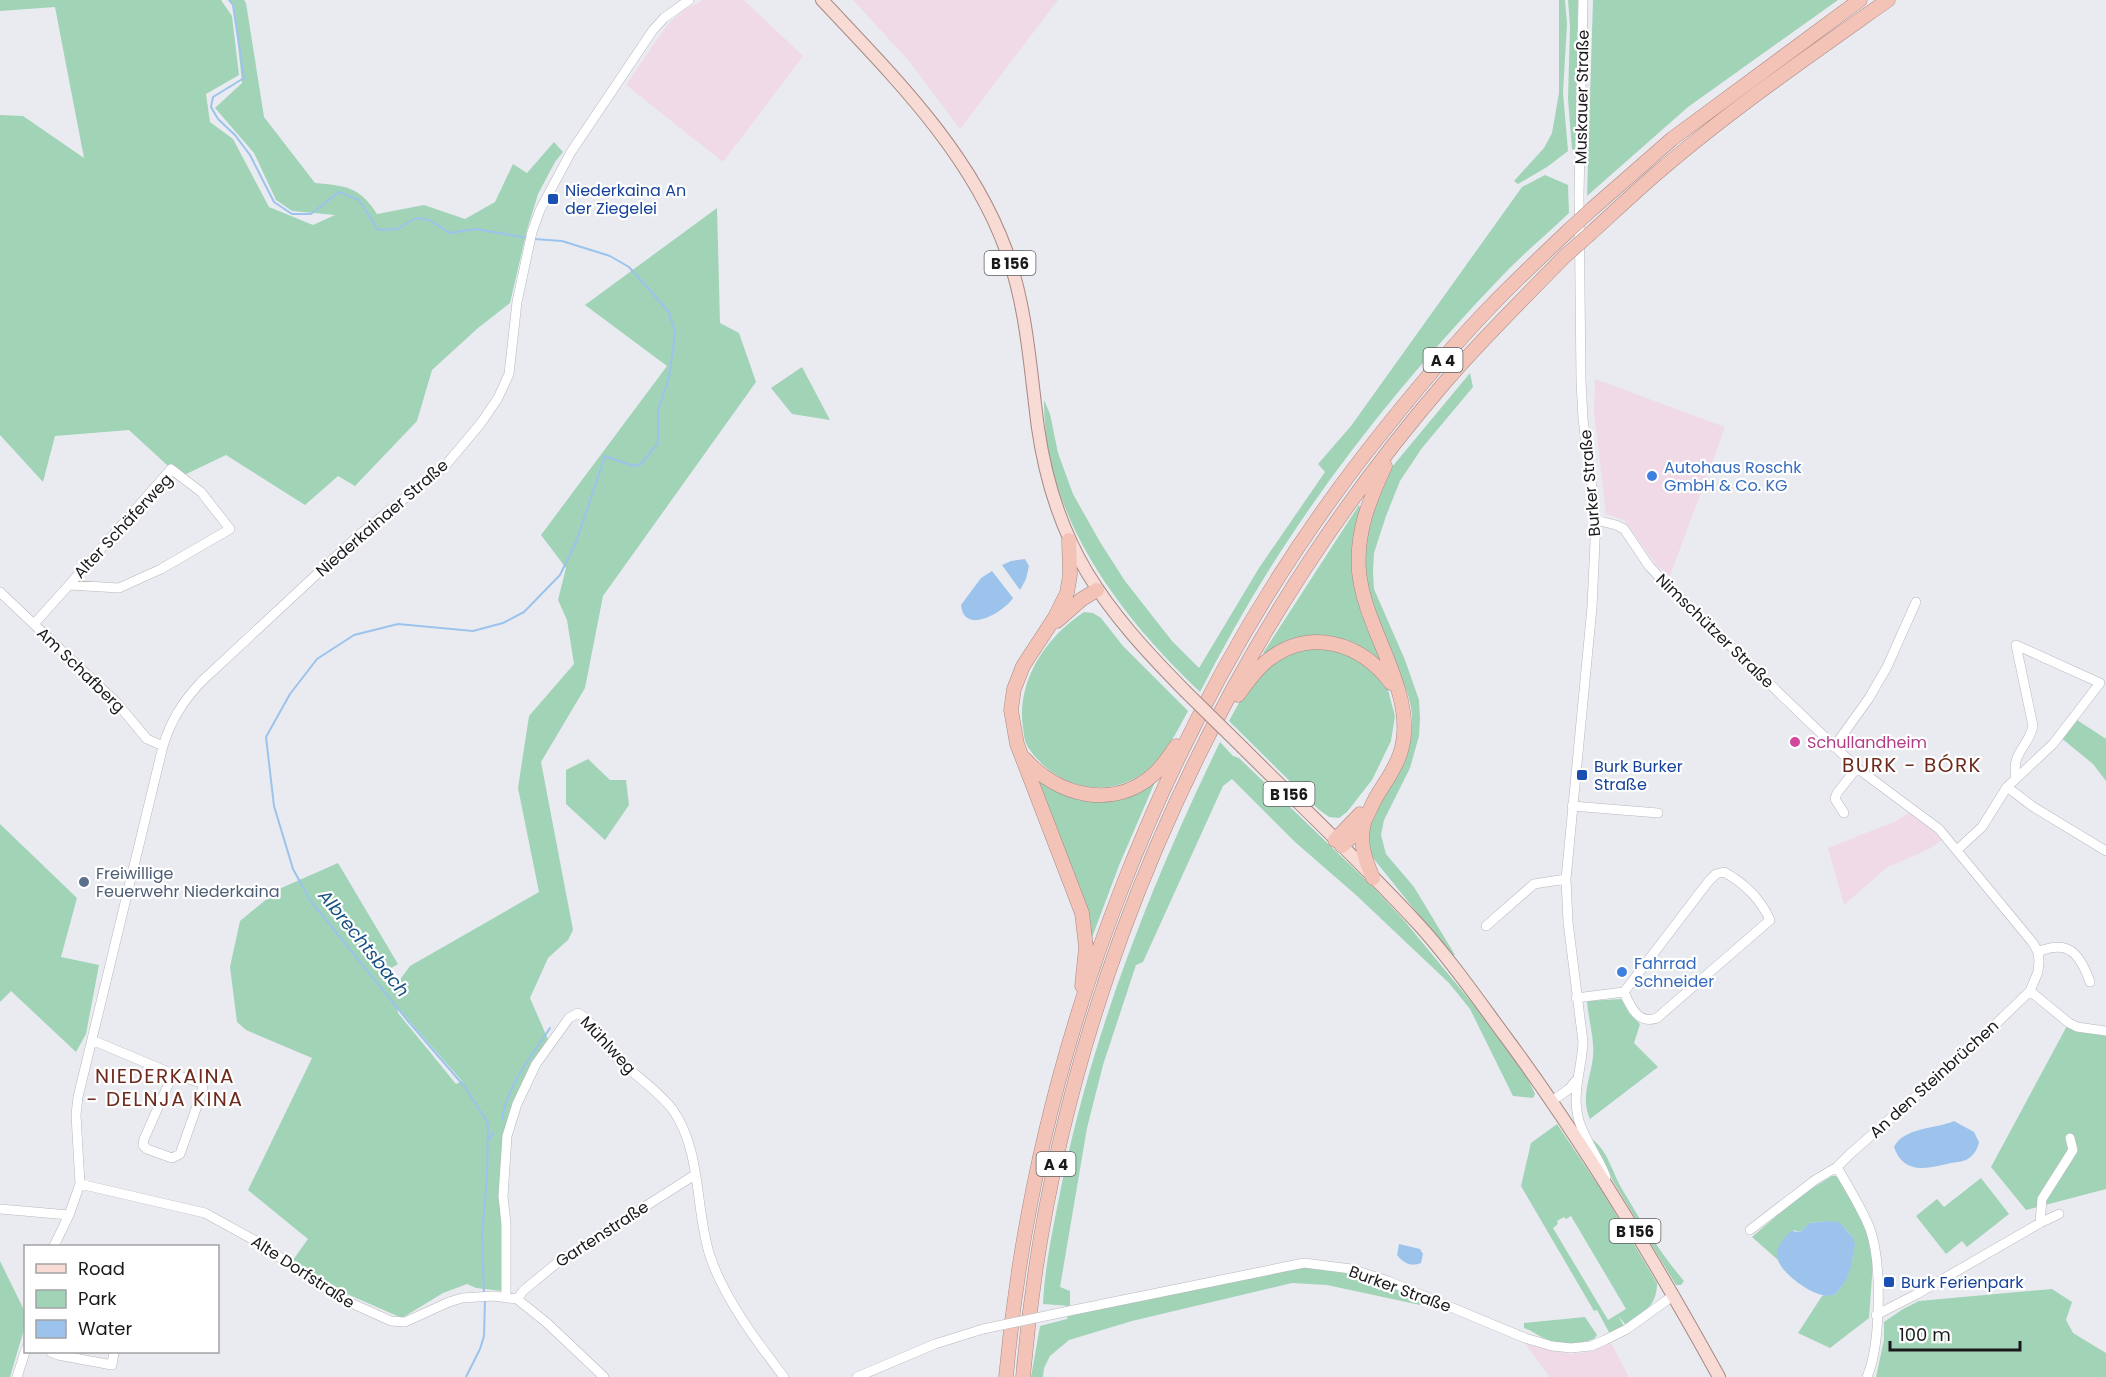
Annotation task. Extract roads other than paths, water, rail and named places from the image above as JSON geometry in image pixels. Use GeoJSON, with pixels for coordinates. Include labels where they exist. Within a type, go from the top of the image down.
{"type":"FeatureCollection","features":[{"type":"Feature","properties":{"kind":"highway","name":"A 4"},"geometry":{"type":"LineString","coordinates":[[1006,1377],[1016,1286],[1040,1159],[1080,1006],[1113,913],[1170,774],[1206,703],[1280,578],[1364,457],[1461,339],[1492,305],[1568,231],[1672,139],[1860,0]]}},
{"type":"Feature","properties":{"kind":"highway","name":"A 4"},"geometry":{"type":"LineString","coordinates":[[1023,1377],[1046,1212],[1061,1140],[1080,1067],[1103,994],[1135,902],[1181,792],[1239,678],[1293,587],[1338,520],[1396,443],[1462,363],[1565,256],[1655,174],[1701,137],[1888,0]]}},
{"type":"Feature","properties":{"kind":"highway"},"geometry":{"type":"LineString","coordinates":[[1373,878],[1363,855],[1362,838],[1365,820],[1396,764],[1402,747],[1404,719],[1389,662],[1364,599],[1359,560],[1360,533],[1367,506],[1396,443]]}},
{"type":"Feature","properties":{"kind":"highway"},"geometry":{"type":"LineString","coordinates":[[1069,540],[1069,583],[1062,605],[1023,666],[1014,689],[1012,721],[1021,754],[1082,913],[1086,947],[1080,1006]]}},
{"type":"Feature","properties":{"kind":"highway"},"geometry":{"type":"LineString","coordinates":[[1047,630],[1082,599],[1097,590]]}},
{"type":"Feature","properties":{"kind":"highway"},"geometry":{"type":"LineString","coordinates":[[1208,739],[1261,665],[1294,646],[1323,643],[1352,649],[1377,665],[1397,689]]}},
{"type":"Feature","properties":{"kind":"highway"},"geometry":{"type":"LineString","coordinates":[[1021,754],[1041,775],[1063,788],[1090,795],[1118,794],[1145,782],[1161,768],[1206,703]]}},
{"type":"Feature","properties":{"kind":"highway"},"geometry":{"type":"LineString","coordinates":[[1338,843],[1376,797]]}},
{"type":"Feature","properties":{"kind":"highway"},"geometry":{"type":"LineString","coordinates":[[1338,843],[1365,820]]}},
{"type":"Feature","properties":{"kind":"main road","name":"B 156"},"geometry":{"type":"LineString","coordinates":[[822,0],[928,118],[960,161],[988,210],[1006,250],[1021,302],[1028,340],[1038,428],[1054,500],[1069,540],[1097,590],[1129,632],[1185,691],[1420,926],[1552,1101],[1610,1188],[1674,1295],[1719,1377]]}},
{"type":"Feature","properties":{"kind":"street","name":"Niederkainaer Straße"},"geometry":{"type":"LineString","coordinates":[[54,1245],[69,1215],[80,1184],[76,1115],[78,1097],[162,746],[170,724],[186,697],[202,681],[360,534],[445,466],[481,423],[498,398],[509,374],[517,302],[532,232],[540,210],[562,166],[610,91],[653,30],[664,18],[689,0]]}},
{"type":"Feature","properties":{"kind":"street","name":"Muskauer Straße"},"geometry":{"type":"LineString","coordinates":[[1579,195],[1583,0]]}},
{"type":"Feature","properties":{"kind":"street","name":"Burker Straße"},"geometry":{"type":"LineString","coordinates":[[1579,195],[1582,392],[1596,520],[1592,607],[1566,879],[1576,998],[1583,1042],[1576,1097],[1577,1116],[1600,1161],[1610,1188]]}},
{"type":"Feature","properties":{"kind":"street","name":"Alter Schäferweg"},"geometry":{"type":"LineString","coordinates":[[34,624],[171,469],[201,492],[230,529],[161,569],[119,588],[69,585]]}},
{"type":"Feature","properties":{"kind":"street","name":"Nimschützer Straße"},"geometry":{"type":"LineString","coordinates":[[1596,520],[1624,529],[1649,566],[1668,586],[1834,747],[1857,768],[1932,823],[1957,850],[2038,952]]}},
{"type":"Feature","properties":{"kind":"street","name":"Am Schafberg"},"geometry":{"type":"LineString","coordinates":[[0,592],[117,703],[147,739],[162,746]]}},
{"type":"Feature","properties":{"kind":"street"},"geometry":{"type":"LineString","coordinates":[[1834,747],[1869,698],[1887,667],[1916,602]]}},
{"type":"Feature","properties":{"kind":"street"},"geometry":{"type":"LineString","coordinates":[[1957,850],[1982,827],[2007,787],[2053,744],[2100,683],[2016,645],[2033,726],[2032,733],[2016,755],[2016,777]]}},
{"type":"Feature","properties":{"kind":"street"},"geometry":{"type":"LineString","coordinates":[[1844,813],[1835,799],[1837,793],[1857,768]]}},
{"type":"Feature","properties":{"kind":"street"},"geometry":{"type":"LineString","coordinates":[[2007,787],[2032,806],[2106,851]]}},
{"type":"Feature","properties":{"kind":"street"},"geometry":{"type":"LineString","coordinates":[[1572,806],[1658,813]]}},
{"type":"Feature","properties":{"kind":"street"},"geometry":{"type":"LineString","coordinates":[[1576,998],[1624,992],[1716,874],[1725,872],[1736,878],[1764,906],[1770,920],[1658,1018],[1642,1019],[1630,1005],[1624,992]]}},
{"type":"Feature","properties":{"kind":"street"},"geometry":{"type":"LineString","coordinates":[[1486,926],[1534,884],[1566,879]]}},
{"type":"Feature","properties":{"kind":"street"},"geometry":{"type":"LineString","coordinates":[[2090,982],[2081,961],[2070,950],[2058,946],[2038,952],[2038,972],[2030,992],[2069,1023],[2077,1027],[2106,1031]]}},
{"type":"Feature","properties":{"kind":"street","name":"An den Steinbrüchen"},"geometry":{"type":"LineString","coordinates":[[1750,1230],[1815,1180],[1837,1167],[2030,992]]}},
{"type":"Feature","properties":{"kind":"street","name":"Mühlweg"},"geometry":{"type":"LineString","coordinates":[[506,1296],[506,1224],[503,1196],[507,1136],[517,1104],[536,1064],[569,1018],[578,1013],[587,1018],[613,1053],[665,1101],[674,1113],[691,1156],[710,1256],[725,1290],[784,1377]]}},
{"type":"Feature","properties":{"kind":"street"},"geometry":{"type":"LineString","coordinates":[[92,1040],[173,1074],[201,1083],[203,1089],[180,1154],[172,1158],[147,1149],[143,1145],[173,1074]]}},
{"type":"Feature","properties":{"kind":"street"},"geometry":{"type":"LineString","coordinates":[[1552,1101],[1569,1089],[1579,1076]]}},
{"type":"Feature","properties":{"kind":"street"},"geometry":{"type":"LineString","coordinates":[[2040,1223],[2042,1199],[2073,1150],[2070,1138]]}},
{"type":"Feature","properties":{"kind":"street"},"geometry":{"type":"LineString","coordinates":[[1837,1167],[1869,1229],[1878,1263],[1874,1356],[1868,1377]]}},
{"type":"Feature","properties":{"kind":"street","name":"Gartenstraße"},"geometry":{"type":"LineString","coordinates":[[517,1299],[524,1290],[558,1262],[693,1176]]}},
{"type":"Feature","properties":{"kind":"street","name":"Alte Dorfstraße"},"geometry":{"type":"LineString","coordinates":[[80,1184],[205,1213],[254,1240],[342,1299],[391,1321],[405,1322],[449,1302],[474,1296],[506,1296],[517,1299],[547,1323],[604,1377]]}},
{"type":"Feature","properties":{"kind":"street"},"geometry":{"type":"LineString","coordinates":[[0,1209],[69,1215]]}},
{"type":"Feature","properties":{"kind":"street"},"geometry":{"type":"LineString","coordinates":[[1876,1315],[2059,1214]]}},
{"type":"Feature","properties":{"kind":"street","name":"Burker Straße"},"geometry":{"type":"LineString","coordinates":[[857,1377],[935,1344],[983,1329],[1304,1263],[1351,1269],[1388,1281],[1525,1338],[1552,1346],[1571,1348],[1591,1346],[1627,1329],[1674,1295]]}},
{"type":"Feature","properties":{"kind":"street"},"geometry":{"type":"LineString","coordinates":[[17,1377],[25,1353]]}},
{"type":"Feature","properties":{"kind":"street"},"geometry":{"type":"LineString","coordinates":[[53,1353],[112,1365],[114,1353]]}},
{"type":"Feature","properties":{"kind":"water"},"geometry":{"type":"Polygon","coordinates":[[[1025,559],[1029,566],[1020,590],[1002,565],[1025,559]]]}},
{"type":"Feature","properties":{"kind":"water"},"geometry":{"type":"Polygon","coordinates":[[[992,571],[1013,598],[993,615],[976,620],[969,619],[964,614],[961,605],[981,578],[992,571]]]}},
{"type":"Feature","properties":{"kind":"water"},"geometry":{"type":"Polygon","coordinates":[[[1954,1121],[1974,1132],[1979,1142],[1977,1149],[1967,1159],[1934,1167],[1918,1168],[1904,1162],[1898,1156],[1894,1147],[1905,1136],[1921,1129],[1954,1121]]]}},
{"type":"Feature","properties":{"kind":"water"},"geometry":{"type":"Polygon","coordinates":[[[1838,1222],[1842,1225],[1855,1244],[1846,1280],[1836,1294],[1825,1296],[1808,1289],[1792,1278],[1780,1265],[1777,1251],[1791,1231],[1800,1232],[1810,1223],[1838,1222]]]}},
{"type":"Feature","properties":{"kind":"water"},"geometry":{"type":"Polygon","coordinates":[[[1399,1244],[1420,1249],[1423,1254],[1421,1263],[1408,1264],[1402,1260],[1397,1255],[1399,1244]]]}},
{"type":"Feature","properties":{"kind":"waterway","name":"Albrechtsbach"},"geometry":{"type":"LineString","coordinates":[[229,0],[233,5],[244,78],[213,97],[211,107],[218,119],[235,135],[250,155],[274,202],[292,214],[311,214],[339,192],[359,200],[378,230],[397,229],[416,218],[429,220],[450,233],[476,229],[528,238]]}},
{"type":"Feature","properties":{"kind":"waterway","name":"Albrechtsbach"},"geometry":{"type":"LineString","coordinates":[[484,1294],[482,1233],[487,1178],[488,1123],[464,1086],[310,900],[293,869],[274,806],[266,737],[290,694],[317,659],[354,635],[398,624],[473,631],[503,623],[524,612],[560,575],[576,542],[605,456],[633,466],[641,464],[658,443],[658,410],[669,378],[675,333],[669,312],[629,267],[610,256],[562,241],[534,239]]}},
{"type":"Feature","properties":{"kind":"waterway"},"geometry":{"type":"LineString","coordinates":[[502,1120],[514,1083],[550,1028]]}},
{"type":"Feature","properties":{"kind":"waterway","name":"Albrechtsbach"},"geometry":{"type":"LineString","coordinates":[[488,1140],[494,1133]]}},
{"type":"Feature","properties":{"kind":"waterway","name":"Albrechtsbach"},"geometry":{"type":"LineString","coordinates":[[466,1377],[484,1336],[485,1299]]}},
{"type":"Feature","properties":{"kind":"place","name":"Niederkaina An der Ziegelei"},"geometry":{"type":"Point","coordinates":[553,199]}},
{"type":"Feature","properties":{"kind":"place","name":"Autohaus Roschk GmbH & Co. KG"},"geometry":{"type":"Point","coordinates":[1652,476]}},
{"type":"Feature","properties":{"kind":"place","name":"Schullandheim"},"geometry":{"type":"Point","coordinates":[1795,742]}},
{"type":"Feature","properties":{"kind":"place","name":"Burk Burker Straße"},"geometry":{"type":"Point","coordinates":[1582,775]}},
{"type":"Feature","properties":{"kind":"place","name":"Freiwillige Feuerwehr Niederkaina"},"geometry":{"type":"Point","coordinates":[84,882]}},
{"type":"Feature","properties":{"kind":"place","name":"Fahrrad Schneider"},"geometry":{"type":"Point","coordinates":[1622,972]}},
{"type":"Feature","properties":{"kind":"place","name":"Burk Ferienpark"},"geometry":{"type":"Point","coordinates":[1889,1282]}},
{"type":"Feature","properties":{"kind":"district","name":"BURK - BÓRK"},"geometry":{"type":"Point","coordinates":[1912,765]}},
{"type":"Feature","properties":{"kind":"district","name":"NIEDERKAINA - DELNJA KINA"},"geometry":{"type":"Point","coordinates":[165,1088]}}]}
